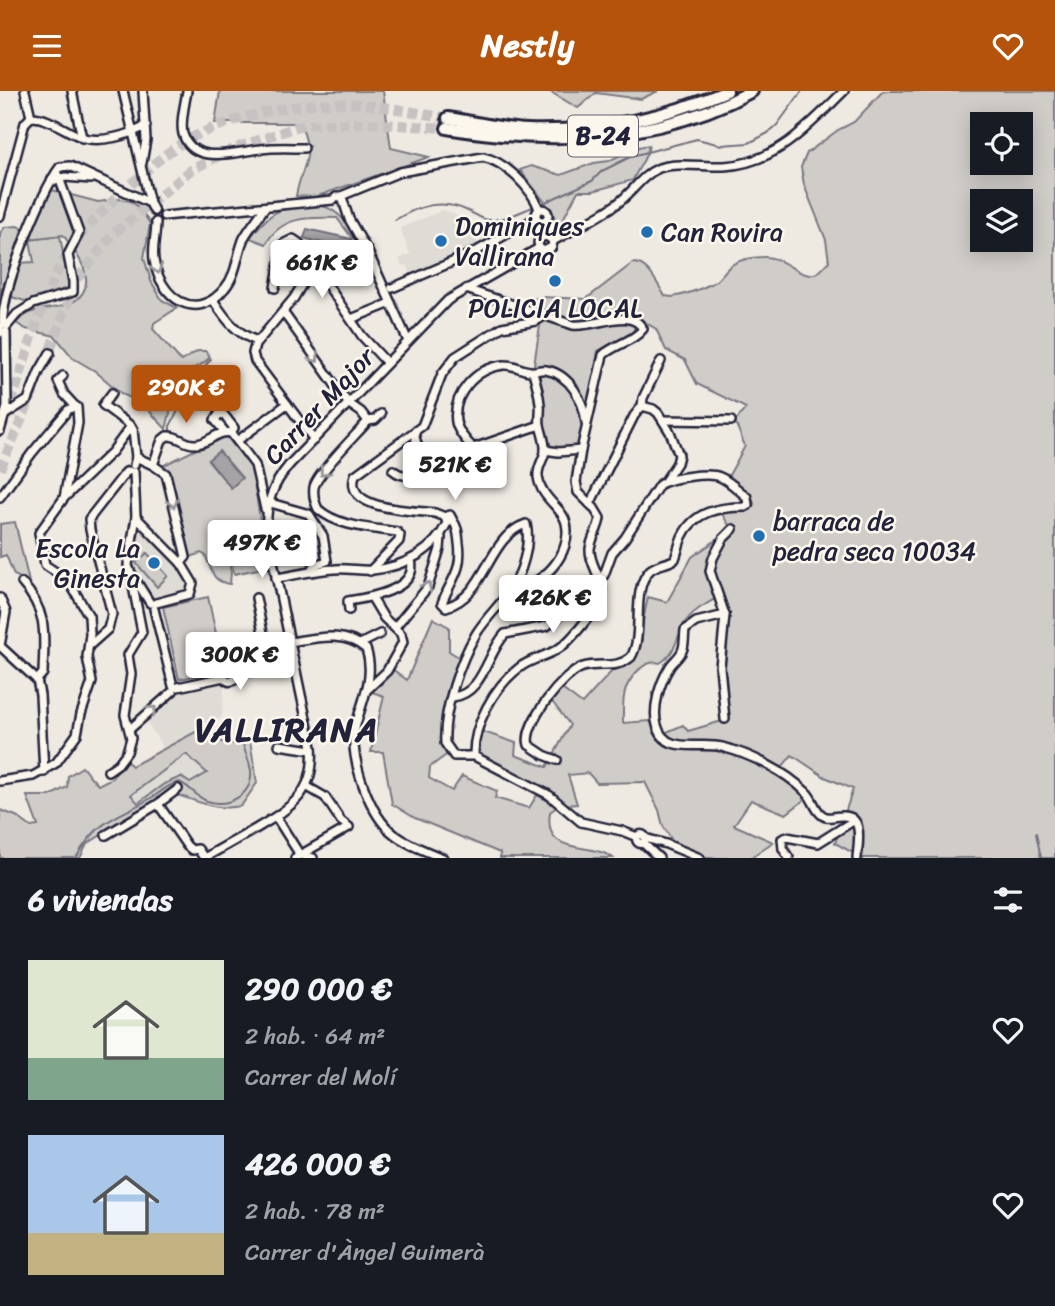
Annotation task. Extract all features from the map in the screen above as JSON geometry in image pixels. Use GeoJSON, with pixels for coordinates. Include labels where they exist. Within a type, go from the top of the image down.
{"type":"FeatureCollection","features":[{"type":"Feature","properties":{"kind":"highway","name":"B-24"},"geometry":{"type":"LineString","coordinates":[[727,91],[658,115],[594,128],[525,130],[447,123],[526,139],[596,137],[664,124],[703,112],[752,91]]}},
{"type":"Feature","properties":{"kind":"street"},"geometry":{"type":"LineString","coordinates":[[25,91],[31,117]]}},
{"type":"Feature","properties":{"kind":"street"},"geometry":{"type":"LineString","coordinates":[[72,91],[82,138]]}},
{"type":"Feature","properties":{"kind":"street"},"geometry":{"type":"LineString","coordinates":[[123,91],[154,211],[152,219],[156,222],[153,257],[158,275],[173,299],[185,305],[213,300],[228,284],[243,240],[265,207]]}},
{"type":"Feature","properties":{"kind":"street"},"geometry":{"type":"LineString","coordinates":[[142,167],[146,140],[143,91]]}},
{"type":"Feature","properties":{"kind":"street"},"geometry":{"type":"LineString","coordinates":[[187,91],[183,133],[188,143],[205,154],[216,155],[264,148],[304,148]]}},
{"type":"Feature","properties":{"kind":"street"},"geometry":{"type":"LineString","coordinates":[[552,241],[614,206],[659,169],[741,164],[775,153],[844,91]]}},
{"type":"Feature","properties":{"kind":"street"},"geometry":{"type":"LineString","coordinates":[[31,117],[44,119],[82,138],[92,140],[132,133],[146,126]]}},
{"type":"Feature","properties":{"kind":"street"},"geometry":{"type":"LineString","coordinates":[[0,216],[25,123],[31,117]]}},
{"type":"Feature","properties":{"kind":"street"},"geometry":{"type":"LineString","coordinates":[[164,216],[318,201],[339,202],[400,171],[483,157],[494,160],[514,176],[532,194],[539,209],[548,213],[547,219],[389,289]]}},
{"type":"Feature","properties":{"kind":"street"},"geometry":{"type":"LineString","coordinates":[[58,175],[96,179],[150,203]]}},
{"type":"Feature","properties":{"kind":"street"},"geometry":{"type":"LineString","coordinates":[[0,431],[6,414],[1,310],[20,243],[50,185],[58,175]]}},
{"type":"Feature","properties":{"kind":"street"},"geometry":{"type":"LineString","coordinates":[[3,329],[17,314],[33,304],[73,292],[68,255],[79,233],[58,175]]}},
{"type":"Feature","properties":{"kind":"street"},"geometry":{"type":"LineString","coordinates":[[339,202],[389,289],[391,303],[408,341]]}},
{"type":"Feature","properties":{"kind":"street"},"geometry":{"type":"LineString","coordinates":[[154,211],[161,211],[164,216]]}},
{"type":"Feature","properties":{"kind":"street"},"geometry":{"type":"LineString","coordinates":[[156,222],[162,221],[164,216]]}},
{"type":"Feature","properties":{"kind":"street"},"geometry":{"type":"LineString","coordinates":[[540,220],[544,236],[552,241]]}},
{"type":"Feature","properties":{"kind":"street"},"geometry":{"type":"LineString","coordinates":[[544,236],[538,241],[544,251],[552,247],[552,241]]}},
{"type":"Feature","properties":{"kind":"street"},"geometry":{"type":"LineString","coordinates":[[275,288],[283,244],[293,239],[316,265],[351,319],[387,363]]}},
{"type":"Feature","properties":{"kind":"street","name":"Carrer Major"},"geometry":{"type":"LineString","coordinates":[[306,786],[313,766],[312,750],[268,539],[267,502],[284,471],[448,300],[540,248]]}},
{"type":"Feature","properties":{"kind":"street"},"geometry":{"type":"LineString","coordinates":[[314,440],[255,361],[253,353],[257,341],[283,312],[316,265],[345,262],[368,252]]}},
{"type":"Feature","properties":{"kind":"street"},"geometry":{"type":"LineString","coordinates":[[474,284],[478,293]]}},
{"type":"Feature","properties":{"kind":"street"},"geometry":{"type":"LineString","coordinates":[[466,289],[544,316],[583,326],[630,319],[639,323],[643,329],[640,334],[603,355],[577,472],[578,492],[600,518],[590,553],[600,579],[600,600],[574,636],[556,650],[519,667],[497,692],[474,738],[474,756]]}},
{"type":"Feature","properties":{"kind":"street"},"geometry":{"type":"LineString","coordinates":[[213,300],[230,325],[244,336],[257,341]]}},
{"type":"Feature","properties":{"kind":"street"},"geometry":{"type":"LineString","coordinates":[[351,319],[391,303]]}},
{"type":"Feature","properties":{"kind":"street"},"geometry":{"type":"LineString","coordinates":[[283,312],[348,403],[369,421]]}},
{"type":"Feature","properties":{"kind":"street"},"geometry":{"type":"LineString","coordinates":[[544,316],[536,321],[502,327],[452,360],[442,374],[426,420],[414,433],[359,471],[355,475],[352,488],[358,496],[371,504],[435,513],[458,530],[460,567],[444,597],[443,605],[450,606],[470,593],[496,551],[518,527],[526,524],[528,538],[524,559],[511,590],[485,620],[473,639],[459,674],[445,739],[446,747],[454,757],[474,756],[549,795],[581,822],[666,844],[700,858]]}},
{"type":"Feature","properties":{"kind":"street"},"geometry":{"type":"LineString","coordinates":[[6,414],[28,400],[50,353]]}},
{"type":"Feature","properties":{"kind":"street"},"geometry":{"type":"LineString","coordinates":[[590,504],[629,426],[642,406],[643,398],[661,361]]}},
{"type":"Feature","properties":{"kind":"street"},"geometry":{"type":"LineString","coordinates":[[474,449],[459,430],[456,421],[458,400],[466,386],[477,376],[500,365],[533,372],[540,370],[555,373],[578,392],[586,425]]}},
{"type":"Feature","properties":{"kind":"street"},"geometry":{"type":"LineString","coordinates":[[511,590],[527,587],[540,579],[566,546],[565,519],[548,501],[539,482],[538,466],[545,450],[540,425],[540,403],[533,372]]}},
{"type":"Feature","properties":{"kind":"street"},"geometry":{"type":"LineString","coordinates":[[62,376],[58,381],[78,412],[64,498]]}},
{"type":"Feature","properties":{"kind":"street"},"geometry":{"type":"LineString","coordinates":[[578,392],[596,389]]}},
{"type":"Feature","properties":{"kind":"street"},"geometry":{"type":"LineString","coordinates":[[108,771],[118,764],[127,752],[131,738],[125,715],[131,674],[128,655],[142,632],[128,565],[136,517],[133,430],[103,405],[111,393]]}},
{"type":"Feature","properties":{"kind":"street"},"geometry":{"type":"LineString","coordinates":[[237,441],[287,404]]}},
{"type":"Feature","properties":{"kind":"street"},"geometry":{"type":"LineString","coordinates":[[0,497],[32,453],[75,406]]}},
{"type":"Feature","properties":{"kind":"street"},"geometry":{"type":"LineString","coordinates":[[453,697],[465,695],[472,688],[505,634],[551,623],[604,575],[612,553],[625,538],[652,494],[677,463],[679,455],[664,420],[653,409],[642,406]]}},
{"type":"Feature","properties":{"kind":"street"},"geometry":{"type":"LineString","coordinates":[[370,571],[399,541],[400,535],[397,532],[349,523],[329,516],[318,509],[314,487],[320,475],[369,421],[375,420],[381,414]]}},
{"type":"Feature","properties":{"kind":"street"},"geometry":{"type":"LineString","coordinates":[[664,420],[731,421]]}},
{"type":"Feature","properties":{"kind":"street"},"geometry":{"type":"LineString","coordinates":[[393,470],[398,474],[415,475],[430,471],[439,460],[540,425]]}},
{"type":"Feature","properties":{"kind":"street"},"geometry":{"type":"LineString","coordinates":[[0,781],[19,780],[44,772],[56,763],[77,734],[92,682],[86,657],[89,616],[68,580],[45,565],[39,533],[64,498],[112,451],[128,430],[133,430]]}},
{"type":"Feature","properties":{"kind":"street"},"geometry":{"type":"LineString","coordinates":[[153,465],[162,440],[167,436],[197,444],[225,433],[237,441],[256,468],[266,513]]}},
{"type":"Feature","properties":{"kind":"street"},"geometry":{"type":"LineString","coordinates":[[414,433],[419,454],[430,471]]}},
{"type":"Feature","properties":{"kind":"street"},"geometry":{"type":"LineString","coordinates":[[545,450],[581,450]]}},
{"type":"Feature","properties":{"kind":"street"},"geometry":{"type":"LineString","coordinates":[[88,647],[108,629],[113,614],[89,519],[133,466],[153,465],[166,474],[186,557],[180,563]]}},
{"type":"Feature","properties":{"kind":"street"},"geometry":{"type":"LineString","coordinates":[[557,760],[533,748],[527,737],[552,694],[563,680],[582,667],[618,665],[631,657],[636,641],[641,594],[648,573],[654,567],[675,559],[685,531],[698,517],[717,509],[745,507],[748,503],[746,496],[716,476],[665,481]]}},
{"type":"Feature","properties":{"kind":"street"},"geometry":{"type":"LineString","coordinates":[[267,502],[309,514],[323,536],[327,561],[314,565],[311,572]]}},
{"type":"Feature","properties":{"kind":"street"},"geometry":{"type":"LineString","coordinates":[[136,517],[180,563],[193,583],[190,594],[154,605]]}},
{"type":"Feature","properties":{"kind":"street"},"geometry":{"type":"LineString","coordinates":[[395,627],[428,587],[448,520]]}},
{"type":"Feature","properties":{"kind":"street"},"geometry":{"type":"LineString","coordinates":[[725,719],[720,667],[725,615],[710,571],[713,558],[723,539],[733,529]]}},
{"type":"Feature","properties":{"kind":"street"},"geometry":{"type":"LineString","coordinates":[[276,578],[337,568],[370,571],[411,560],[441,537]]}},
{"type":"Feature","properties":{"kind":"street"},"geometry":{"type":"LineString","coordinates":[[349,610],[348,601],[372,598],[402,583],[411,574],[411,560]]}},
{"type":"Feature","properties":{"kind":"street"},"geometry":{"type":"LineString","coordinates":[[130,571],[154,605],[175,688]]}},
{"type":"Feature","properties":{"kind":"street"},"geometry":{"type":"LineString","coordinates":[[22,583],[42,613],[45,631],[43,673],[37,680]]}},
{"type":"Feature","properties":{"kind":"street"},"geometry":{"type":"LineString","coordinates":[[0,598],[6,612],[0,646],[37,680],[44,772]]}},
{"type":"Feature","properties":{"kind":"street"},"geometry":{"type":"LineString","coordinates":[[130,729],[175,688],[224,677],[226,681],[232,681],[234,663],[266,648],[256,598]]}},
{"type":"Feature","properties":{"kind":"street"},"geometry":{"type":"LineString","coordinates":[[367,689],[387,671],[402,646],[401,634],[384,618],[372,598]]}},
{"type":"Feature","properties":{"kind":"street"},"geometry":{"type":"LineString","coordinates":[[725,615],[696,622],[685,630],[682,651],[668,669],[655,709],[657,727],[661,734],[675,744],[689,747],[717,746],[778,770],[807,792],[821,815],[846,816],[853,821],[860,836],[857,858]]}},
{"type":"Feature","properties":{"kind":"street"},"geometry":{"type":"LineString","coordinates":[[359,644],[380,634]]}},
{"type":"Feature","properties":{"kind":"street"},"geometry":{"type":"LineString","coordinates":[[290,642],[329,636],[348,638],[366,649],[367,689],[354,738],[359,769],[369,798],[383,823],[395,835],[443,858]]}},
{"type":"Feature","properties":{"kind":"street"},"geometry":{"type":"LineString","coordinates":[[233,673],[294,663]]}},
{"type":"Feature","properties":{"kind":"street"},"geometry":{"type":"LineString","coordinates":[[279,745],[312,750]]}},
{"type":"Feature","properties":{"kind":"street"},"geometry":{"type":"LineString","coordinates":[[158,804],[187,846],[192,850],[198,849],[204,858],[292,806],[306,786],[325,797],[341,821],[349,827],[297,857]]}},
{"type":"Feature","properties":{"kind":"street"},"geometry":{"type":"LineString","coordinates":[[106,835],[178,789]]}},
{"type":"Feature","properties":{"kind":"street"},"geometry":{"type":"LineString","coordinates":[[276,817],[297,857]]}},
{"type":"Feature","properties":{"kind":"street"},"geometry":{"type":"LineString","coordinates":[[789,858],[783,849],[782,839],[787,837],[818,843],[853,821]]}},
{"type":"Feature","properties":{"kind":"street"},"geometry":{"type":"LineString","coordinates":[[641,839],[659,858]]}},
{"type":"Feature","properties":{"kind":"street"},"geometry":{"type":"LineString","coordinates":[[297,857],[313,858]]}},
{"type":"Feature","properties":{"kind":"shaded area"},"geometry":{"type":"Polygon","coordinates":[[[220,91],[383,91],[391,148],[429,157],[315,197],[296,196],[307,154],[300,123],[215,123],[220,91]]]}},
{"type":"Feature","properties":{"kind":"shaded area"},"geometry":{"type":"Polygon","coordinates":[[[549,91],[658,91],[641,99],[596,93],[578,108],[549,91]]]}},
{"type":"Feature","properties":{"kind":"shaded area"},"geometry":{"type":"Polygon","coordinates":[[[883,91],[1055,91],[1055,858],[857,858],[857,855],[835,843],[853,789],[825,777],[792,755],[777,773],[803,793],[803,801],[786,814],[751,800],[734,825],[773,842],[750,858],[706,858],[673,842],[663,826],[659,810],[645,782],[597,783],[588,773],[568,775],[577,804],[564,805],[475,753],[478,730],[516,743],[515,755],[547,767],[570,725],[547,695],[558,686],[582,704],[611,672],[632,661],[637,650],[648,597],[667,602],[692,557],[719,538],[729,525],[720,511],[751,510],[754,504],[752,498],[728,477],[745,446],[735,422],[746,408],[697,384],[685,360],[666,350],[656,329],[638,318],[633,332],[598,351],[590,401],[578,446],[554,450],[545,445],[534,365],[542,312],[520,302],[542,297],[586,299],[633,263],[644,266],[665,296],[672,297],[713,283],[731,265],[749,258],[773,258],[805,274],[821,271],[829,261],[826,240],[804,185],[801,167],[807,153],[838,130],[854,122],[883,91]],[[722,596],[690,617],[665,659],[660,663],[649,663],[632,678],[624,697],[623,723],[650,721],[660,735],[683,725],[688,731],[729,719],[724,663],[727,612],[722,596]]]}},
{"type":"Feature","properties":{"kind":"shaded area"},"geometry":{"type":"Polygon","coordinates":[[[649,145],[633,180],[593,191],[578,191],[562,221],[557,222],[520,170],[531,166],[561,175],[594,163],[609,161],[634,148],[649,145]]]}},
{"type":"Feature","properties":{"kind":"shaded area"},"geometry":{"type":"Polygon","coordinates":[[[52,190],[98,202],[120,199],[130,201],[140,208],[150,224],[144,258],[151,281],[162,300],[177,308],[154,323],[153,329],[181,361],[198,351],[206,351],[210,357],[190,371],[179,385],[166,429],[143,404],[122,394],[95,371],[73,358],[55,336],[26,329],[16,323],[30,313],[73,302],[86,286],[80,259],[63,235],[27,239],[52,190]]]}},
{"type":"Feature","properties":{"kind":"shaded area"},"geometry":{"type":"Polygon","coordinates":[[[315,205],[334,211],[355,236],[352,238],[337,218],[306,218],[279,228],[266,244],[250,238],[271,215],[284,209],[315,205]]]}},
{"type":"Feature","properties":{"kind":"shaded area","name":"Dominiques Vallirana"},"geometry":{"type":"Polygon","coordinates":[[[443,210],[470,227],[479,246],[412,278],[406,264],[402,266],[399,259],[410,254],[400,228],[443,210]]]}},
{"type":"Feature","properties":{"kind":"shaded area"},"geometry":{"type":"Polygon","coordinates":[[[5,227],[22,228],[22,231],[0,295],[0,233],[5,227]]]}},
{"type":"Feature","properties":{"kind":"shaded area"},"geometry":{"type":"Polygon","coordinates":[[[307,229],[351,239],[357,248],[346,250],[304,238],[307,229]]]}},
{"type":"Feature","properties":{"kind":"shaded area"},"geometry":{"type":"Polygon","coordinates":[[[60,236],[70,293],[31,303],[9,296],[19,263],[34,262],[30,240],[60,236]]]}},
{"type":"Feature","properties":{"kind":"shaded area"},"geometry":{"type":"Polygon","coordinates":[[[226,436],[252,467],[267,567],[234,574],[229,548],[233,547],[228,525],[225,525],[230,584],[216,578],[205,555],[189,555],[162,466],[226,436]]]}},
{"type":"Feature","properties":{"kind":"shaded area"},"geometry":{"type":"Polygon","coordinates":[[[219,451],[242,478],[231,488],[208,460],[219,451]]]}},
{"type":"Feature","properties":{"kind":"shaded area"},"geometry":{"type":"Polygon","coordinates":[[[15,522],[29,582],[14,575],[6,555],[0,557],[0,524],[15,522]]]}},
{"type":"Feature","properties":{"kind":"shaded area","name":"Escola La Ginesta"},"geometry":{"type":"Polygon","coordinates":[[[142,527],[178,565],[188,580],[186,593],[152,600],[132,565],[138,530],[142,527]]]}},
{"type":"Feature","properties":{"kind":"shaded area"},"geometry":{"type":"Polygon","coordinates":[[[147,553],[168,576],[157,587],[136,563],[147,553]]]}},
{"type":"Feature","properties":{"kind":"shaded area"},"geometry":{"type":"Polygon","coordinates":[[[208,597],[224,670],[179,679],[163,607],[208,597]]]}},
{"type":"Feature","properties":{"kind":"shaded area"},"geometry":{"type":"Polygon","coordinates":[[[433,618],[449,627],[449,651],[460,658],[444,740],[449,753],[430,767],[429,778],[452,791],[462,776],[497,791],[495,798],[529,808],[537,795],[558,806],[550,812],[550,826],[554,836],[561,842],[604,853],[613,858],[500,858],[500,853],[415,818],[392,804],[383,752],[371,752],[384,696],[372,692],[392,669],[407,680],[433,618]]]}},
{"type":"Feature","properties":{"kind":"shaded area"},"geometry":{"type":"Polygon","coordinates":[[[220,683],[224,687],[222,716],[207,729],[202,728],[163,748],[146,720],[177,693],[220,683]]]}},
{"type":"Feature","properties":{"kind":"shaded area"},"geometry":{"type":"Polygon","coordinates":[[[201,729],[224,743],[250,741],[257,783],[241,806],[212,806],[168,793],[87,844],[80,858],[0,858],[0,810],[16,816],[31,827],[38,826],[27,796],[50,796],[67,787],[68,776],[82,767],[98,785],[112,778],[125,760],[132,766],[201,729]],[[186,754],[131,795],[138,803],[164,784],[181,777],[190,783],[207,773],[186,754]]]}},
{"type":"Feature","properties":{"kind":"shaded area"},"geometry":{"type":"Polygon","coordinates":[[[186,754],[207,773],[190,783],[181,777],[164,784],[138,803],[131,795],[186,754]]]}},
{"type":"Feature","properties":{"kind":"waterway"},"geometry":{"type":"LineString","coordinates":[[541,204],[592,181],[602,171],[632,156],[697,139],[721,145],[749,143],[777,125],[802,91]]}},
{"type":"Feature","properties":{"kind":"waterway"},"geometry":{"type":"LineString","coordinates":[[395,220],[430,205],[458,207],[489,220],[535,206]]}},
{"type":"Feature","properties":{"kind":"waterway"},"geometry":{"type":"LineString","coordinates":[[170,432],[170,426],[196,377],[211,359]]}},
{"type":"Feature","properties":{"kind":"waterway"},"geometry":{"type":"LineString","coordinates":[[76,858],[102,825],[175,783],[179,782],[200,797],[215,803],[238,798],[251,779],[243,744]]}},
{"type":"Feature","properties":{"kind":"waterway"},"geometry":{"type":"LineString","coordinates":[[1036,833],[1041,858]]}},
{"type":"Feature","properties":{"kind":"tunnel"},"geometry":{"type":"LineString","coordinates":[[7,418],[35,327],[64,261],[79,238],[107,207],[176,147],[195,136],[239,119],[314,104],[359,104],[448,118]]}},
{"type":"Feature","properties":{"kind":"tunnel"},"geometry":{"type":"LineString","coordinates":[[45,363],[77,279],[113,234],[191,170],[233,149],[302,125],[363,123],[447,128]]}},
{"type":"Feature","properties":{"kind":"tunnel"},"geometry":{"type":"LineString","coordinates":[[0,469],[34,391]]}},
{"type":"Feature","properties":{"kind":"place","name":"Can Rovira"},"geometry":{"type":"Point","coordinates":[647,232]}},
{"type":"Feature","properties":{"kind":"place","name":"Dominiques Vallirana"},"geometry":{"type":"Point","coordinates":[441,241]}},
{"type":"Feature","properties":{"kind":"place","name":"POLICIA LOCAL"},"geometry":{"type":"Point","coordinates":[555,281]}},
{"type":"Feature","properties":{"kind":"place","name":"barraca de pedra seca 10034"},"geometry":{"type":"Point","coordinates":[759,536]}},
{"type":"Feature","properties":{"kind":"place","name":"Escola La Ginesta"},"geometry":{"type":"Point","coordinates":[154,563]}},
{"type":"Feature","properties":{"kind":"district","name":"VALLIRANA"},"geometry":{"type":"Point","coordinates":[287,730]}}]}
